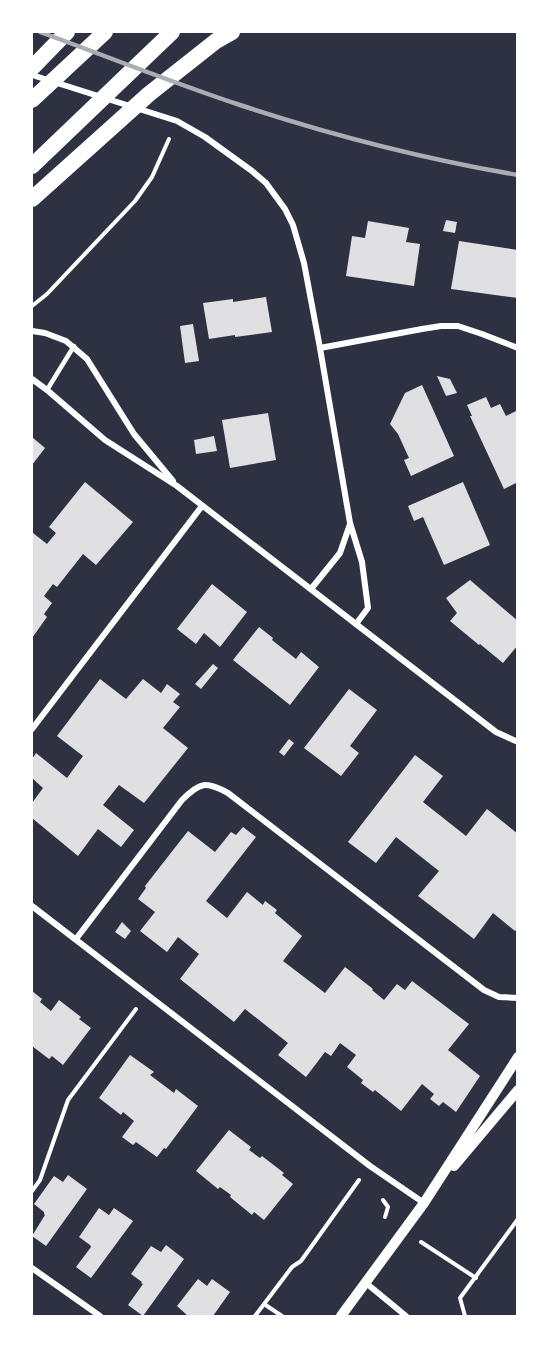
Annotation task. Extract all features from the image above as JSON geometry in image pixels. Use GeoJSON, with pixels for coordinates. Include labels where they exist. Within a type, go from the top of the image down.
{"type":"FeatureCollection","features":[{"type":"Feature","properties":{"kind":"highway"},"geometry":{"type":"LineString","coordinates":[[32,68],[67,32]]}},
{"type":"Feature","properties":{"kind":"highway"},"geometry":{"type":"LineString","coordinates":[[32,100],[105,32]]}},
{"type":"Feature","properties":{"kind":"highway"},"geometry":{"type":"LineString","coordinates":[[32,166],[172,32]]}},
{"type":"Feature","properties":{"kind":"highway"},"geometry":{"type":"LineString","coordinates":[[32,199],[149,94],[216,41],[232,32]]}},
{"type":"Feature","properties":{"kind":"street"},"geometry":{"type":"LineString","coordinates":[[32,75],[177,121],[205,137],[252,171],[266,183],[285,209],[293,225],[304,263],[350,523],[362,562],[368,608],[356,624]]}},
{"type":"Feature","properties":{"kind":"street"},"geometry":{"type":"LineString","coordinates":[[320,348],[441,326],[458,326],[518,348]]}},
{"type":"Feature","properties":{"kind":"street"},"geometry":{"type":"LineString","coordinates":[[32,331],[57,336],[74,346],[87,359],[134,434],[177,486]]}},
{"type":"Feature","properties":{"kind":"street"},"geometry":{"type":"LineString","coordinates":[[32,380],[105,440],[177,486],[496,732],[518,742]]}},
{"type":"Feature","properties":{"kind":"street"},"geometry":{"type":"LineString","coordinates":[[32,729],[202,506]]}},
{"type":"Feature","properties":{"kind":"street"},"geometry":{"type":"LineString","coordinates":[[311,589],[340,553],[350,523]]}},
{"type":"Feature","properties":{"kind":"street"},"geometry":{"type":"LineString","coordinates":[[76,939],[182,800],[194,788],[206,784],[228,793],[484,990],[499,997],[518,998]]}},
{"type":"Feature","properties":{"kind":"street"},"geometry":{"type":"LineString","coordinates":[[32,906],[369,1166],[424,1203]]}},
{"type":"Feature","properties":{"kind":"street"},"geometry":{"type":"LineString","coordinates":[[341,1317],[424,1203],[518,1057]]}},
{"type":"Feature","properties":{"kind":"street"},"geometry":{"type":"LineString","coordinates":[[424,1203],[518,1090]]}},
{"type":"Feature","properties":{"kind":"street"},"geometry":{"type":"LineString","coordinates":[[32,1268],[100,1317]]}},
{"type":"Feature","properties":{"kind":"street"},"geometry":{"type":"LineString","coordinates":[[366,1283],[406,1317]]}},
{"type":"Feature","properties":{"kind":"lane"},"geometry":{"type":"LineString","coordinates":[[47,390],[74,346]]}},
{"type":"Feature","properties":{"kind":"path"},"geometry":{"type":"LineString","coordinates":[[32,306],[47,294],[135,201],[152,177],[177,121]]}},
{"type":"Feature","properties":{"kind":"path"},"geometry":{"type":"LineString","coordinates":[[32,1191],[40,1180],[68,1100],[147,994]]}},
{"type":"Feature","properties":{"kind":"path"},"geometry":{"type":"LineString","coordinates":[[255,1317],[292,1267],[301,1261],[369,1166]]}},
{"type":"Feature","properties":{"kind":"path"},"geometry":{"type":"LineString","coordinates":[[360,1178],[378,1193],[388,1208],[385,1218],[476,1278]]}},
{"type":"Feature","properties":{"kind":"path"},"geometry":{"type":"LineString","coordinates":[[465,1317],[460,1299],[518,1219]]}},
{"type":"Feature","properties":{"kind":"path"},"geometry":{"type":"LineString","coordinates":[[264,1304],[282,1317]]}},
{"type":"Feature","properties":{"kind":"building"},"geometry":{"type":"Polygon","coordinates":[[[446,220],[457,222],[455,233],[443,231],[446,220]]]}},
{"type":"Feature","properties":{"kind":"building"},"geometry":{"type":"Polygon","coordinates":[[[368,221],[409,228],[406,242],[420,244],[414,286],[346,276],[352,236],[365,238],[368,221]]]}},
{"type":"Feature","properties":{"kind":"building"},"geometry":{"type":"Polygon","coordinates":[[[459,241],[518,250],[518,298],[451,289],[459,241]]]}},
{"type":"Feature","properties":{"kind":"building"},"geometry":{"type":"Polygon","coordinates":[[[266,297],[272,332],[209,339],[203,303],[233,299],[233,302],[266,297]]]}},
{"type":"Feature","properties":{"kind":"building"},"geometry":{"type":"Polygon","coordinates":[[[193,324],[199,361],[185,363],[180,326],[193,324]]]}},
{"type":"Feature","properties":{"kind":"building"},"geometry":{"type":"Polygon","coordinates":[[[437,376],[450,379],[457,393],[446,396],[437,376]]]}},
{"type":"Feature","properties":{"kind":"building"},"geometry":{"type":"Polygon","coordinates":[[[422,385],[454,456],[411,476],[404,460],[409,458],[398,434],[390,424],[405,393],[422,385]]]}},
{"type":"Feature","properties":{"kind":"building"},"geometry":{"type":"Polygon","coordinates":[[[486,397],[491,408],[500,404],[506,416],[518,410],[518,482],[504,489],[467,405],[486,397]]]}},
{"type":"Feature","properties":{"kind":"building"},"geometry":{"type":"Polygon","coordinates":[[[268,413],[276,460],[230,468],[222,420],[268,413]]]}},
{"type":"Feature","properties":{"kind":"building"},"geometry":{"type":"Polygon","coordinates":[[[214,436],[217,451],[196,454],[194,440],[214,436]]]}},
{"type":"Feature","properties":{"kind":"building"},"geometry":{"type":"Polygon","coordinates":[[[32,437],[45,448],[32,465],[32,437]]]}},
{"type":"Feature","properties":{"kind":"building"},"geometry":{"type":"Polygon","coordinates":[[[85,482],[133,522],[96,565],[83,554],[57,587],[53,584],[44,596],[52,603],[44,614],[47,617],[32,638],[33,533],[47,544],[56,533],[49,527],[85,482]]]}},
{"type":"Feature","properties":{"kind":"building"},"geometry":{"type":"Polygon","coordinates":[[[463,482],[490,545],[444,565],[423,517],[414,521],[408,506],[463,482]]]}},
{"type":"Feature","properties":{"kind":"building"},"geometry":{"type":"Polygon","coordinates":[[[470,580],[518,621],[518,645],[503,663],[450,621],[457,613],[446,598],[470,580]]]}},
{"type":"Feature","properties":{"kind":"building"},"geometry":{"type":"Polygon","coordinates":[[[212,584],[247,612],[220,647],[204,633],[196,644],[177,629],[212,584]]]}},
{"type":"Feature","properties":{"kind":"building"},"geometry":{"type":"Polygon","coordinates":[[[259,627],[296,659],[301,652],[319,667],[290,705],[233,660],[259,627]]]}},
{"type":"Feature","properties":{"kind":"building"},"geometry":{"type":"Polygon","coordinates":[[[213,664],[218,668],[201,689],[195,684],[213,664]]]}},
{"type":"Feature","properties":{"kind":"building"},"geometry":{"type":"Polygon","coordinates":[[[100,679],[126,699],[143,679],[161,693],[167,684],[180,694],[173,702],[180,707],[163,728],[188,748],[144,803],[119,785],[103,805],[134,830],[121,847],[98,829],[78,856],[32,818],[32,803],[43,788],[32,778],[32,759],[36,753],[67,778],[83,756],[57,736],[100,679]]]}},
{"type":"Feature","properties":{"kind":"building"},"geometry":{"type":"Polygon","coordinates":[[[349,689],[377,710],[350,746],[359,753],[341,776],[304,748],[349,689]]]}},
{"type":"Feature","properties":{"kind":"building"},"geometry":{"type":"Polygon","coordinates":[[[289,739],[294,743],[284,756],[279,752],[289,739]]]}},
{"type":"Feature","properties":{"kind":"building"},"geometry":{"type":"Polygon","coordinates":[[[415,755],[443,776],[423,802],[466,836],[487,809],[518,834],[518,928],[515,931],[493,913],[474,939],[418,896],[439,871],[396,837],[376,863],[348,842],[415,755]]]}},
{"type":"Feature","properties":{"kind":"building"},"geometry":{"type":"Polygon","coordinates":[[[243,827],[256,837],[206,901],[227,918],[247,892],[263,905],[265,901],[277,910],[275,913],[302,936],[283,961],[325,993],[345,967],[384,1000],[397,984],[405,990],[412,981],[469,1024],[448,1050],[480,1076],[456,1112],[443,1102],[439,1106],[430,1099],[434,1094],[422,1084],[401,1111],[375,1090],[373,1092],[361,1083],[363,1080],[347,1067],[356,1055],[340,1043],[331,1056],[325,1052],[306,1077],[278,1055],[288,1043],[245,1009],[234,1022],[180,979],[199,954],[178,937],[167,952],[140,931],[155,912],[138,899],[146,888],[145,886],[188,831],[215,852],[231,832],[236,835],[243,827]]]}},
{"type":"Feature","properties":{"kind":"building"},"geometry":{"type":"Polygon","coordinates":[[[122,922],[131,931],[125,939],[115,932],[122,922]]]}},
{"type":"Feature","properties":{"kind":"building"},"geometry":{"type":"Polygon","coordinates":[[[32,991],[51,1011],[59,1000],[91,1028],[63,1065],[52,1056],[49,1059],[32,1046],[32,991]]]}},
{"type":"Feature","properties":{"kind":"building"},"geometry":{"type":"Polygon","coordinates":[[[130,1055],[154,1072],[150,1075],[174,1093],[176,1089],[198,1106],[166,1149],[164,1148],[157,1157],[136,1142],[133,1145],[122,1137],[134,1121],[123,1112],[121,1115],[99,1098],[130,1055]]]}},
{"type":"Feature","properties":{"kind":"building"},"geometry":{"type":"Polygon","coordinates":[[[229,1130],[251,1147],[249,1150],[260,1158],[262,1156],[284,1173],[282,1175],[293,1184],[264,1220],[254,1212],[252,1215],[230,1197],[231,1195],[220,1187],[218,1189],[196,1171],[229,1130]]]}},
{"type":"Feature","properties":{"kind":"building"},"geometry":{"type":"Polygon","coordinates":[[[68,1175],[87,1189],[46,1246],[32,1236],[45,1215],[34,1204],[54,1176],[63,1182],[68,1175]]]}},
{"type":"Feature","properties":{"kind":"building"},"geometry":{"type":"Polygon","coordinates":[[[99,1208],[109,1215],[114,1208],[133,1221],[91,1278],[76,1267],[91,1247],[79,1237],[99,1208]]]}},
{"type":"Feature","properties":{"kind":"building"},"geometry":{"type":"Polygon","coordinates":[[[166,1245],[184,1259],[143,1316],[128,1305],[143,1284],[131,1274],[151,1246],[161,1252],[166,1245]]]}},
{"type":"Feature","properties":{"kind":"building"},"geometry":{"type":"Polygon","coordinates":[[[198,1279],[207,1286],[212,1279],[230,1292],[213,1316],[188,1316],[177,1306],[198,1279]]]}},
{"type":"Feature","properties":{"kind":"railway"},"geometry":{"type":"LineString","coordinates":[[40,32],[215,97],[274,116],[413,154],[518,175]]}}]}
